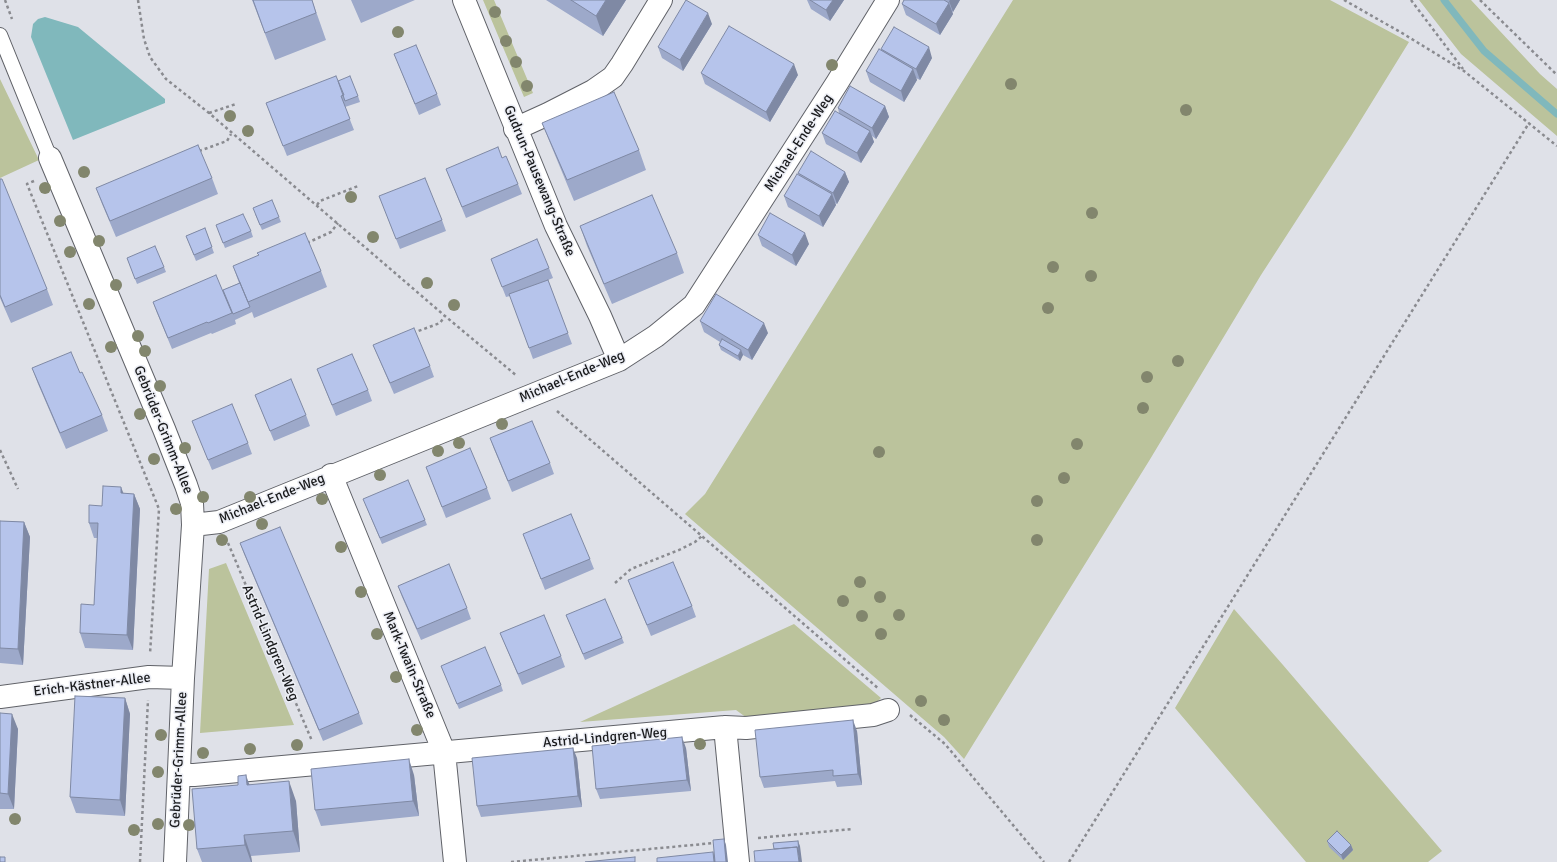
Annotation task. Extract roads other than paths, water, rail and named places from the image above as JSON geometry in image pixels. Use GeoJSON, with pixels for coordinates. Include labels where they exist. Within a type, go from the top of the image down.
{"type":"FeatureCollection","features":[{"type":"Feature","properties":{"kind":"street","name":"Gudrun-Pausewang-Straße"},"geometry":{"type":"LineString","coordinates":[[464,0],[515,129],[556,226],[600,316],[619,360]]}},
{"type":"Feature","properties":{"kind":"street"},"geometry":{"type":"LineString","coordinates":[[515,129],[593,91],[613,77],[661,0]]}},
{"type":"Feature","properties":{"kind":"street","name":"Michael-Ende-Weg"},"geometry":{"type":"LineString","coordinates":[[193,525],[219,522],[331,475],[619,360],[656,336],[694,305],[837,83],[888,0]]}},
{"type":"Feature","properties":{"kind":"street","name":"Gebrüder-Grimm-Allee"},"geometry":{"type":"LineString","coordinates":[[53,165],[186,485],[192,503],[193,525],[183,678],[174,862]]}},
{"type":"Feature","properties":{"kind":"street","name":"Mark-Twain-Straße"},"geometry":{"type":"LineString","coordinates":[[331,475],[444,752],[455,862]]}},
{"type":"Feature","properties":{"kind":"street","name":"Erich-Kästner-Allee"},"geometry":{"type":"LineString","coordinates":[[0,697],[149,676],[183,678]]}},
{"type":"Feature","properties":{"kind":"street","name":"Astrid-Lindgren-Weg"},"geometry":{"type":"LineString","coordinates":[[179,775],[321,764],[725,727],[746,728],[873,715],[888,710]]}},
{"type":"Feature","properties":{"kind":"street"},"geometry":{"type":"LineString","coordinates":[[725,727],[738,862]]}},
{"type":"Feature","properties":{"kind":"lane"},"geometry":{"type":"LineString","coordinates":[[0,35],[53,165]]}},
{"type":"Feature","properties":{"kind":"water"},"geometry":{"type":"Polygon","coordinates":[[[45,17],[78,27],[165,99],[165,103],[73,140],[31,37],[33,24],[38,19],[45,17]]]}},
{"type":"Feature","properties":{"kind":"waterway"},"geometry":{"type":"LineString","coordinates":[[1444,0],[1484,51],[1557,114]]}}]}
